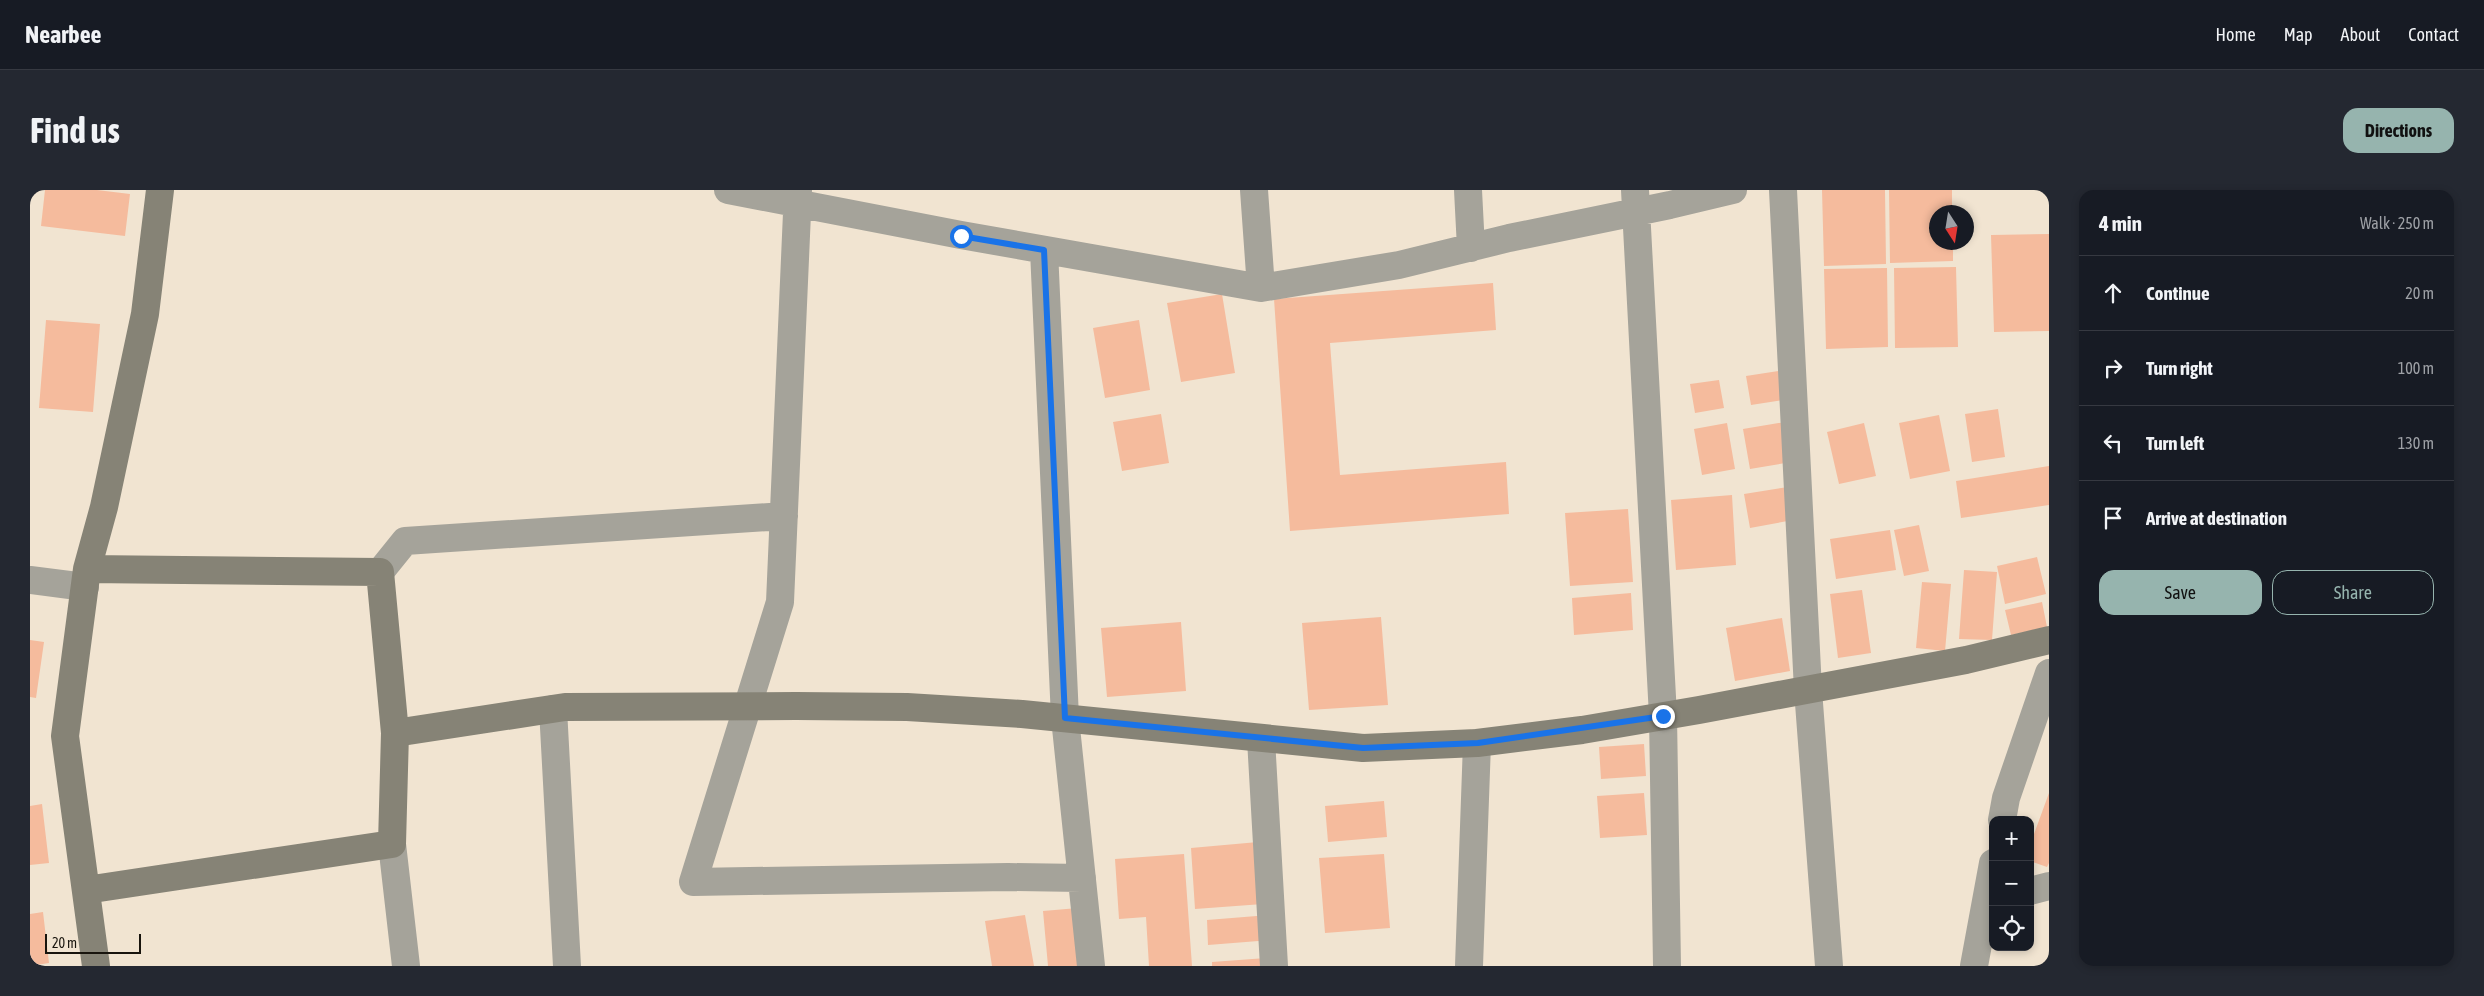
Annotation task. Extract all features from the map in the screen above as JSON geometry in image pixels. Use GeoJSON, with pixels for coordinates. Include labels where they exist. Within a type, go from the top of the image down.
{"type":"FeatureCollection","features":[{"type":"Feature","properties":{"kind":"street"},"geometry":{"type":"LineString","coordinates":[[96,966],[65,736],[86,578],[104,507],[145,314],[160,190]]}},
{"type":"Feature","properties":{"kind":"street"},"geometry":{"type":"LineString","coordinates":[[728,190],[798,197],[1044,250],[1260,288],[1398,265],[1471,248],[1635,201],[1733,190]]}},
{"type":"Feature","properties":{"kind":"street"},"geometry":{"type":"LineString","coordinates":[[1254,190],[1260,288]]}},
{"type":"Feature","properties":{"kind":"street"},"geometry":{"type":"LineString","coordinates":[[1468,190],[1471,248]]}},
{"type":"Feature","properties":{"kind":"street"},"geometry":{"type":"LineString","coordinates":[[1783,190],[1808,690],[1829,966]]}},
{"type":"Feature","properties":{"kind":"street"},"geometry":{"type":"LineString","coordinates":[[798,197],[780,602],[692,882],[1008,877],[1082,878]]}},
{"type":"Feature","properties":{"kind":"street"},"geometry":{"type":"LineString","coordinates":[[1635,201],[1663,716],[1666,966]]}},
{"type":"Feature","properties":{"kind":"street"},"geometry":{"type":"LineString","coordinates":[[1044,250],[1065,718],[1091,966]]}},
{"type":"Feature","properties":{"kind":"street"},"geometry":{"type":"LineString","coordinates":[[406,966],[392,844],[395,733],[380,572],[405,541],[784,516]]}},
{"type":"Feature","properties":{"kind":"street"},"geometry":{"type":"LineString","coordinates":[[30,580],[380,572]]}},
{"type":"Feature","properties":{"kind":"street"},"geometry":{"type":"LineString","coordinates":[[395,733],[565,707],[907,707],[1065,718],[1363,748],[1478,743],[1663,716],[1808,690],[1966,660],[2049,640]]}},
{"type":"Feature","properties":{"kind":"street"},"geometry":{"type":"LineString","coordinates":[[2003,816],[2006,798],[2049,673]]}},
{"type":"Feature","properties":{"kind":"street"},"geometry":{"type":"LineString","coordinates":[[553,709],[567,966]]}},
{"type":"Feature","properties":{"kind":"street"},"geometry":{"type":"LineString","coordinates":[[1262,739],[1274,966]]}},
{"type":"Feature","properties":{"kind":"street"},"geometry":{"type":"LineString","coordinates":[[1469,966],[1478,743]]}},
{"type":"Feature","properties":{"kind":"street"},"geometry":{"type":"LineString","coordinates":[[86,890],[392,844]]}},
{"type":"Feature","properties":{"kind":"street"},"geometry":{"type":"LineString","coordinates":[[2034,890],[2049,886]]}},
{"type":"Feature","properties":{"kind":"street"},"geometry":{"type":"LineString","coordinates":[[1974,966],[1989,902]]}},
{"type":"Feature","properties":{"kind":"building"},"geometry":{"type":"Polygon","coordinates":[[[45,190],[97,190],[130,194],[125,236],[41,226],[45,190]]]}},
{"type":"Feature","properties":{"kind":"building"},"geometry":{"type":"Polygon","coordinates":[[[1822,190],[1885,190],[1886,264],[1824,266],[1822,190]]]}},
{"type":"Feature","properties":{"kind":"building"},"geometry":{"type":"Polygon","coordinates":[[[1889,190],[1952,190],[1952,205],[1929,205],[1929,250],[1953,250],[1953,261],[1890,263],[1889,190]]]}},
{"type":"Feature","properties":{"kind":"building"},"geometry":{"type":"Polygon","coordinates":[[[2049,234],[2049,331],[1994,332],[1991,235],[2049,234]]]}},
{"type":"Feature","properties":{"kind":"building"},"geometry":{"type":"Polygon","coordinates":[[[1956,267],[1958,347],[1895,348],[1894,268],[1956,267]]]}},
{"type":"Feature","properties":{"kind":"building"},"geometry":{"type":"Polygon","coordinates":[[[1887,268],[1888,347],[1826,349],[1824,269],[1887,268]]]}},
{"type":"Feature","properties":{"kind":"building"},"geometry":{"type":"Polygon","coordinates":[[[1493,283],[1496,330],[1330,343],[1340,475],[1506,462],[1509,514],[1290,531],[1274,299],[1493,283]]]}},
{"type":"Feature","properties":{"kind":"building"},"geometry":{"type":"Polygon","coordinates":[[[1222,294],[1235,373],[1181,382],[1167,303],[1222,294]]]}},
{"type":"Feature","properties":{"kind":"building"},"geometry":{"type":"Polygon","coordinates":[[[46,320],[100,324],[93,412],[39,408],[46,320]]]}},
{"type":"Feature","properties":{"kind":"building"},"geometry":{"type":"Polygon","coordinates":[[[1139,320],[1150,390],[1105,398],[1093,328],[1139,320]]]}},
{"type":"Feature","properties":{"kind":"building"},"geometry":{"type":"Polygon","coordinates":[[[1784,370],[1789,399],[1751,405],[1746,376],[1784,370]]]}},
{"type":"Feature","properties":{"kind":"building"},"geometry":{"type":"Polygon","coordinates":[[[1719,380],[1724,408],[1695,413],[1690,384],[1719,380]]]}},
{"type":"Feature","properties":{"kind":"building"},"geometry":{"type":"Polygon","coordinates":[[[1998,409],[2005,457],[1972,462],[1965,414],[1998,409]]]}},
{"type":"Feature","properties":{"kind":"building"},"geometry":{"type":"Polygon","coordinates":[[[1161,414],[1169,463],[1122,471],[1113,422],[1161,414]]]}},
{"type":"Feature","properties":{"kind":"building"},"geometry":{"type":"Polygon","coordinates":[[[1939,415],[1950,471],[1910,479],[1899,423],[1939,415]]]}},
{"type":"Feature","properties":{"kind":"building"},"geometry":{"type":"Polygon","coordinates":[[[1785,422],[1791,462],[1750,469],[1743,429],[1785,422]]]}},
{"type":"Feature","properties":{"kind":"building"},"geometry":{"type":"Polygon","coordinates":[[[1727,423],[1735,469],[1702,475],[1694,429],[1727,423]]]}},
{"type":"Feature","properties":{"kind":"building"},"geometry":{"type":"Polygon","coordinates":[[[1864,423],[1876,476],[1839,484],[1827,432],[1864,423]]]}},
{"type":"Feature","properties":{"kind":"building"},"geometry":{"type":"Polygon","coordinates":[[[2049,466],[2049,505],[1961,518],[1956,481],[2049,466]]]}},
{"type":"Feature","properties":{"kind":"building"},"geometry":{"type":"Polygon","coordinates":[[[1788,487],[1793,520],[1750,528],[1744,494],[1788,487]]]}},
{"type":"Feature","properties":{"kind":"building"},"geometry":{"type":"Polygon","coordinates":[[[1732,495],[1736,565],[1676,570],[1671,500],[1732,495]]]}},
{"type":"Feature","properties":{"kind":"building"},"geometry":{"type":"Polygon","coordinates":[[[1628,509],[1633,582],[1570,586],[1565,513],[1628,509]]]}},
{"type":"Feature","properties":{"kind":"building"},"geometry":{"type":"Polygon","coordinates":[[[1919,525],[1929,571],[1904,576],[1894,530],[1919,525]]]}},
{"type":"Feature","properties":{"kind":"building"},"geometry":{"type":"Polygon","coordinates":[[[1890,530],[1896,570],[1836,579],[1830,539],[1890,530]]]}},
{"type":"Feature","properties":{"kind":"building"},"geometry":{"type":"Polygon","coordinates":[[[2037,557],[2046,594],[2005,604],[1997,566],[2037,557]]]}},
{"type":"Feature","properties":{"kind":"building"},"geometry":{"type":"Polygon","coordinates":[[[1964,570],[1997,572],[1992,640],[1959,639],[1964,570]]]}},
{"type":"Feature","properties":{"kind":"building"},"geometry":{"type":"Polygon","coordinates":[[[1922,582],[1951,584],[1945,651],[1916,648],[1922,582]]]}},
{"type":"Feature","properties":{"kind":"building"},"geometry":{"type":"Polygon","coordinates":[[[1862,590],[1871,653],[1838,658],[1830,594],[1862,590]]]}},
{"type":"Feature","properties":{"kind":"building"},"geometry":{"type":"Polygon","coordinates":[[[1631,593],[1633,630],[1574,635],[1572,598],[1631,593]]]}},
{"type":"Feature","properties":{"kind":"building"},"geometry":{"type":"Polygon","coordinates":[[[2042,602],[2047,627],[2011,635],[2005,610],[2042,602]]]}},
{"type":"Feature","properties":{"kind":"building"},"geometry":{"type":"Polygon","coordinates":[[[1381,617],[1388,705],[1309,710],[1302,623],[1381,617]]]}},
{"type":"Feature","properties":{"kind":"building"},"geometry":{"type":"Polygon","coordinates":[[[1782,618],[1790,671],[1735,681],[1726,628],[1782,618]]]}},
{"type":"Feature","properties":{"kind":"building"},"geometry":{"type":"Polygon","coordinates":[[[1181,622],[1186,691],[1107,697],[1101,628],[1181,622]]]}},
{"type":"Feature","properties":{"kind":"building"},"geometry":{"type":"Polygon","coordinates":[[[30,640],[44,642],[36,698],[30,697],[30,640]]]}},
{"type":"Feature","properties":{"kind":"building"},"geometry":{"type":"Polygon","coordinates":[[[1644,744],[1646,776],[1601,779],[1599,747],[1644,744]]]}},
{"type":"Feature","properties":{"kind":"building"},"geometry":{"type":"Polygon","coordinates":[[[1644,793],[1647,835],[1600,838],[1597,796],[1644,793]]]}},
{"type":"Feature","properties":{"kind":"building"},"geometry":{"type":"Polygon","coordinates":[[[2049,793],[2049,863],[2047,867],[2034,862],[2034,834],[2049,793]]]}},
{"type":"Feature","properties":{"kind":"building"},"geometry":{"type":"Polygon","coordinates":[[[1384,801],[1387,837],[1328,842],[1325,806],[1384,801]]]}},
{"type":"Feature","properties":{"kind":"building"},"geometry":{"type":"Polygon","coordinates":[[[42,804],[49,863],[30,865],[30,806],[42,804]]]}},
{"type":"Feature","properties":{"kind":"building"},"geometry":{"type":"Polygon","coordinates":[[[1258,842],[1263,904],[1195,909],[1191,848],[1258,842]]]}},
{"type":"Feature","properties":{"kind":"building"},"geometry":{"type":"Polygon","coordinates":[[[1184,854],[1192,966],[1149,966],[1146,917],[1119,919],[1115,859],[1184,854]]]}},
{"type":"Feature","properties":{"kind":"building"},"geometry":{"type":"Polygon","coordinates":[[[1384,854],[1390,928],[1325,933],[1319,858],[1384,854]]]}},
{"type":"Feature","properties":{"kind":"building"},"geometry":{"type":"Polygon","coordinates":[[[1078,908],[1083,966],[1048,966],[1043,911],[1078,908]]]}},
{"type":"Feature","properties":{"kind":"building"},"geometry":{"type":"Polygon","coordinates":[[[43,912],[49,963],[30,966],[30,914],[43,912]]]}},
{"type":"Feature","properties":{"kind":"building"},"geometry":{"type":"Polygon","coordinates":[[[1025,915],[1034,966],[992,966],[985,921],[1025,915]]]}},
{"type":"Feature","properties":{"kind":"building"},"geometry":{"type":"Polygon","coordinates":[[[1269,915],[1271,940],[1208,945],[1207,920],[1269,915]]]}},
{"type":"Feature","properties":{"kind":"building"},"geometry":{"type":"Polygon","coordinates":[[[1266,958],[1266,966],[1212,966],[1212,962],[1266,958]]]}},
{"type":"Feature","properties":{"kind":"route"},"geometry":{"type":"LineString","coordinates":[[961,236],[1044,250],[1065,718],[1224,736],[1363,748],[1478,743],[1582,730],[1663,716]]}}]}
